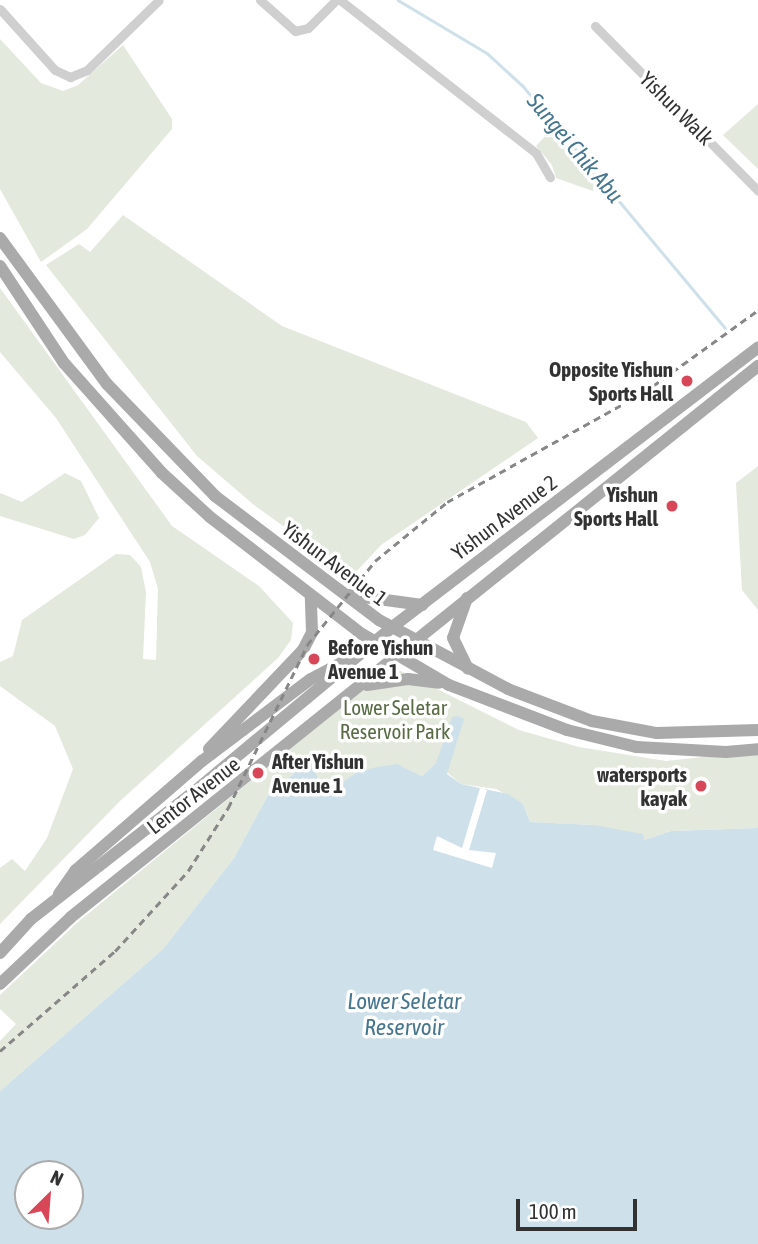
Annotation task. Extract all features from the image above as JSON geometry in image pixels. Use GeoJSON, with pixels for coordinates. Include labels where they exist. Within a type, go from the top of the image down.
{"type":"FeatureCollection","features":[{"type":"Feature","properties":{"kind":"main road","name":"Yishun Avenue 1"},"geometry":{"type":"LineString","coordinates":[[0,238],[107,384],[215,496],[391,628],[468,669],[561,710],[657,733],[758,730]]}},
{"type":"Feature","properties":{"kind":"main road","name":"Yishun Avenue 1"},"geometry":{"type":"LineString","coordinates":[[0,267],[64,363],[117,425],[210,517],[311,597],[374,641],[449,685],[567,730],[637,747],[726,752],[758,748]]}},
{"type":"Feature","properties":{"kind":"main road","name":"Yishun Avenue 2"},"geometry":{"type":"LineString","coordinates":[[374,641],[758,347]]}},
{"type":"Feature","properties":{"kind":"main road","name":"Yishun Avenue 2"},"geometry":{"type":"LineString","coordinates":[[414,641],[758,366]]}},
{"type":"Feature","properties":{"kind":"main road"},"geometry":{"type":"LineString","coordinates":[[342,593],[422,605]]}},
{"type":"Feature","properties":{"kind":"main road"},"geometry":{"type":"LineString","coordinates":[[468,596],[453,638],[468,669]]}},
{"type":"Feature","properties":{"kind":"main road"},"geometry":{"type":"LineString","coordinates":[[166,792],[303,650],[312,632],[311,597]]}},
{"type":"Feature","properties":{"kind":"main road","name":"Lentor Avenue"},"geometry":{"type":"LineString","coordinates":[[0,953],[50,906],[374,641]]}},
{"type":"Feature","properties":{"kind":"main road","name":"Lentor Avenue"},"geometry":{"type":"LineString","coordinates":[[0,984],[71,917],[364,686],[414,641]]}},
{"type":"Feature","properties":{"kind":"main road"},"geometry":{"type":"LineString","coordinates":[[50,906],[76,870],[166,792],[311,679],[357,655]]}},
{"type":"Feature","properties":{"kind":"main road"},"geometry":{"type":"LineString","coordinates":[[364,686],[408,679],[449,685]]}},
{"type":"Feature","properties":{"kind":"main road"},"geometry":{"type":"LineString","coordinates":[[561,710],[549,718],[567,730]]}},
{"type":"Feature","properties":{"kind":"street"},"geometry":{"type":"LineString","coordinates":[[0,9],[55,71],[70,77],[87,70],[159,0]]}},
{"type":"Feature","properties":{"kind":"street"},"geometry":{"type":"LineString","coordinates":[[260,0],[295,31],[308,28],[338,0],[536,153],[551,177]]}},
{"type":"Feature","properties":{"kind":"street","name":"Yishun Walk"},"geometry":{"type":"LineString","coordinates":[[594,26],[758,191]]}},
{"type":"Feature","properties":{"kind":"green space"},"geometry":{"type":"Polygon","coordinates":[[[0,39],[41,83],[63,91],[78,85],[123,45],[172,119],[172,129],[87,229],[41,262],[0,189],[0,39]]]}},
{"type":"Feature","properties":{"kind":"green space"},"geometry":{"type":"Polygon","coordinates":[[[758,104],[758,169],[723,135],[758,104]]]}},
{"type":"Feature","properties":{"kind":"green space"},"geometry":{"type":"Polygon","coordinates":[[[553,128],[595,174],[593,191],[556,178],[552,165],[536,146],[553,128]]]}},
{"type":"Feature","properties":{"kind":"green space"},"geometry":{"type":"Polygon","coordinates":[[[123,215],[282,326],[526,422],[538,438],[381,545],[356,572],[344,570],[254,505],[197,456],[46,265],[79,244],[90,252],[123,215]]]}},
{"type":"Feature","properties":{"kind":"green space"},"geometry":{"type":"Polygon","coordinates":[[[0,288],[172,526],[259,586],[293,623],[291,640],[278,658],[120,801],[0,924],[0,868],[12,859],[25,871],[47,838],[73,769],[55,726],[0,686],[0,662],[13,656],[22,620],[116,554],[130,555],[141,567],[146,592],[143,659],[156,660],[158,589],[150,562],[56,418],[0,352],[0,288]]]}},
{"type":"Feature","properties":{"kind":"green space"},"geometry":{"type":"Polygon","coordinates":[[[758,466],[758,610],[742,590],[736,483],[758,466]]]}},
{"type":"Feature","properties":{"kind":"green space"},"geometry":{"type":"Polygon","coordinates":[[[65,473],[81,481],[99,518],[85,535],[74,539],[0,516],[0,493],[22,502],[65,473]]]}},
{"type":"Feature","properties":{"kind":"green space","name":"Lower Seletar Reservoir Park"},"geometry":{"type":"Polygon","coordinates":[[[391,666],[519,730],[579,747],[666,761],[758,751],[758,828],[671,831],[644,840],[594,825],[530,822],[523,804],[496,789],[461,784],[436,763],[422,776],[403,767],[357,772],[324,795],[309,769],[293,755],[300,768],[267,797],[234,858],[163,949],[0,1091],[0,1041],[16,1024],[0,1009],[0,995],[78,922],[391,666]]]}},
{"type":"Feature","properties":{"kind":"water","name":"Lower Seletar Reservoir"},"geometry":{"type":"Polygon","coordinates":[[[458,716],[464,719],[447,774],[461,784],[508,794],[523,804],[530,822],[594,825],[643,834],[644,840],[671,831],[758,828],[758,1244],[0,1244],[0,1091],[163,949],[234,858],[267,797],[300,768],[292,755],[314,769],[324,795],[357,772],[397,764],[422,776],[436,763],[452,717],[458,716]]]}},
{"type":"Feature","properties":{"kind":"pier"},"geometry":{"type":"Polygon","coordinates":[[[480,788],[487,790],[469,850],[496,853],[492,868],[433,850],[437,836],[462,848],[480,788]]]}},
{"type":"Feature","properties":{"kind":"waterway","name":"Sungei Chik Abu"},"geometry":{"type":"LineString","coordinates":[[398,0],[487,53],[523,86],[725,328]]}},
{"type":"Feature","properties":{"kind":"railway"},"geometry":{"type":"LineString","coordinates":[[0,1051],[115,951],[188,871],[228,808],[307,645],[375,561],[447,502],[643,393],[758,310]]}},
{"type":"Feature","properties":{"kind":"place","name":"Opposite Yishun Sports Hall"},"geometry":{"type":"Point","coordinates":[687,381]}},
{"type":"Feature","properties":{"kind":"place","name":"Yishun Sports Hall"},"geometry":{"type":"Point","coordinates":[672,506]}},
{"type":"Feature","properties":{"kind":"place","name":"Before Yishun Avenue 1"},"geometry":{"type":"Point","coordinates":[314,659]}},
{"type":"Feature","properties":{"kind":"place","name":"After Yishun Avenue 1"},"geometry":{"type":"Point","coordinates":[258,773]}},
{"type":"Feature","properties":{"kind":"place","name":"watersports kayak"},"geometry":{"type":"Point","coordinates":[701,786]}}]}
